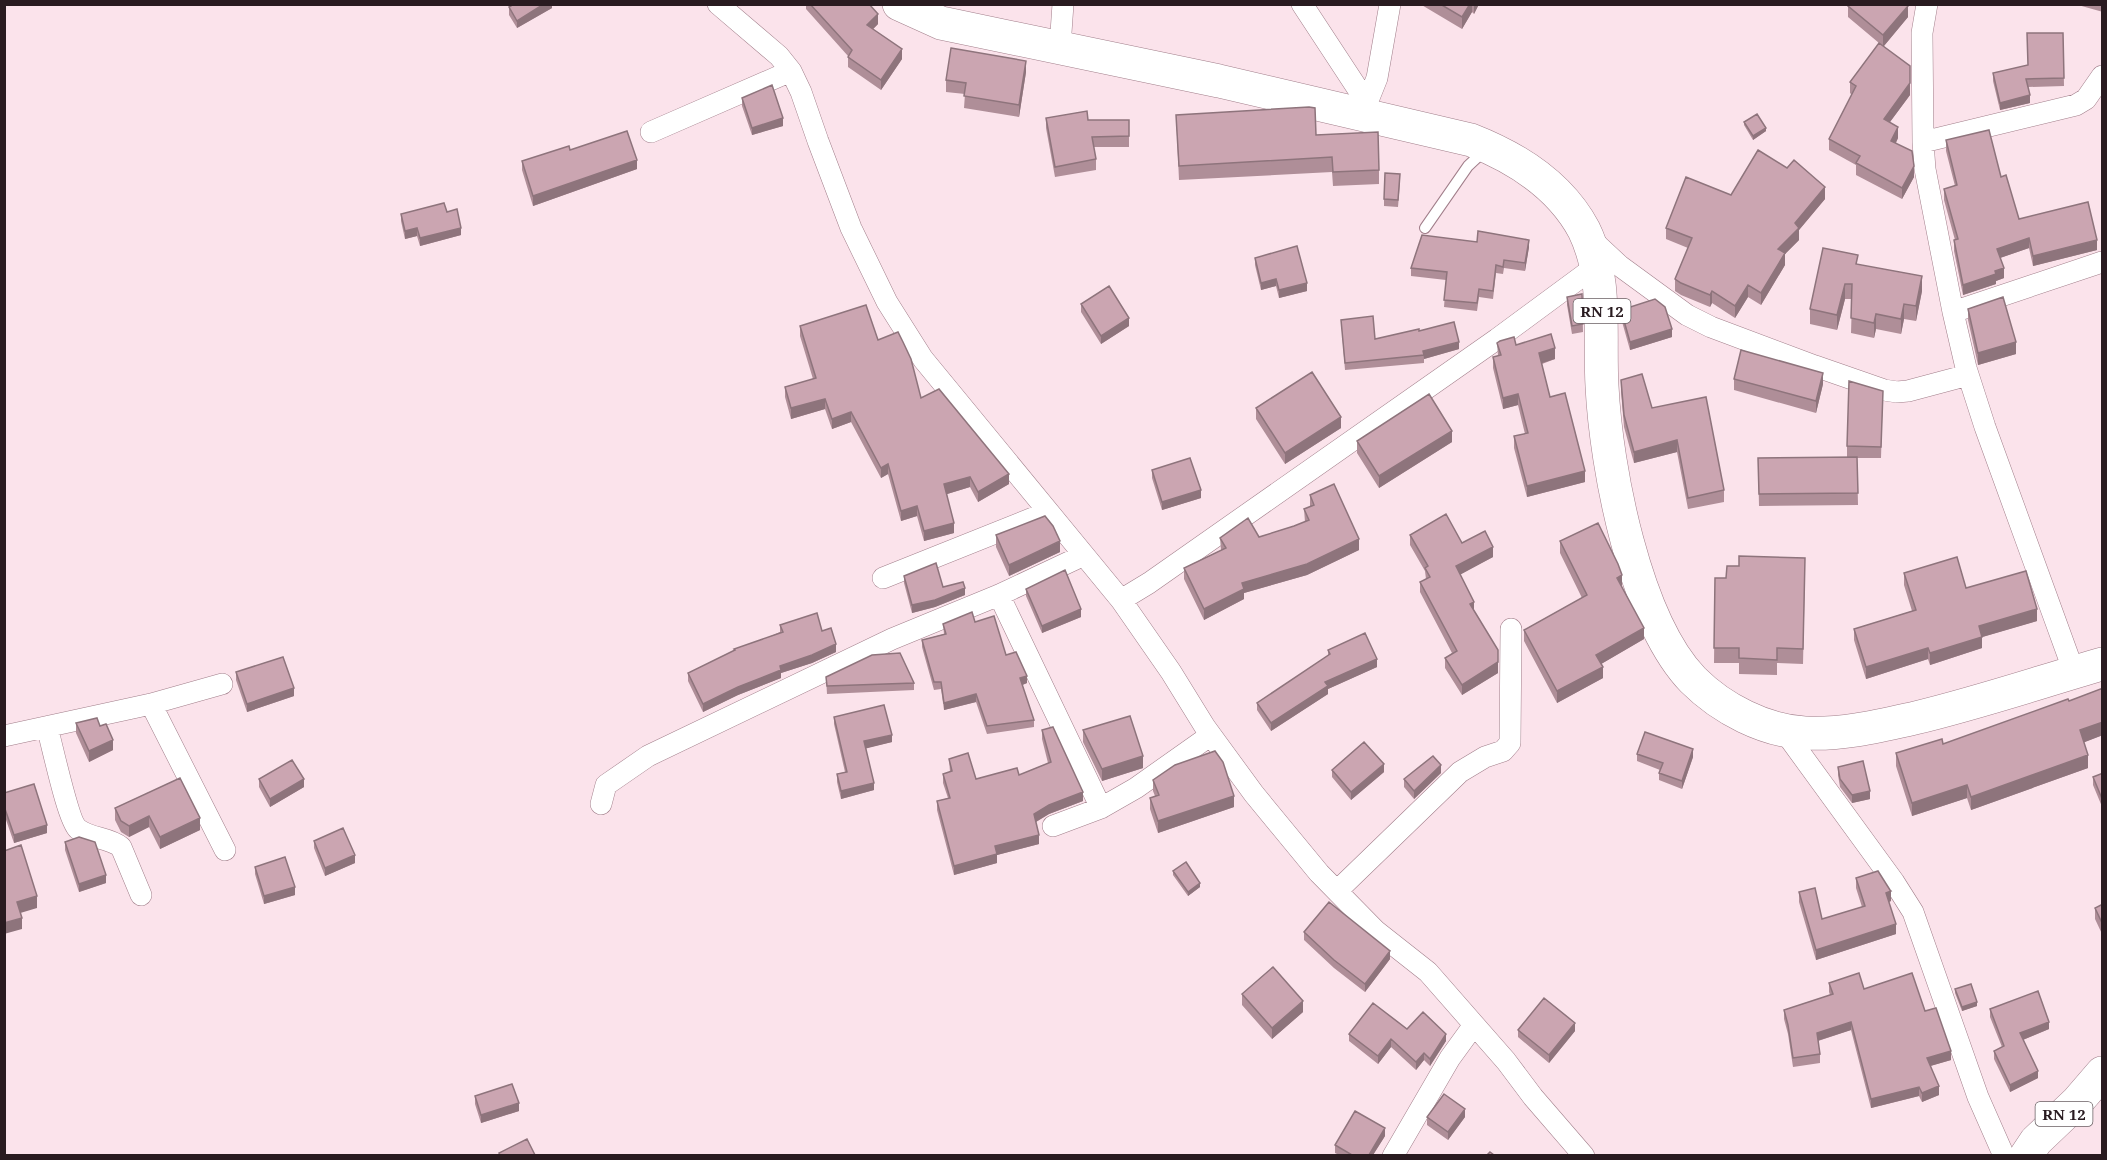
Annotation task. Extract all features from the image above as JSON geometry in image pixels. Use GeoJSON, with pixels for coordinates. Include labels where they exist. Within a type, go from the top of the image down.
{"type":"FeatureCollection","features":[{"type":"Feature","properties":{"kind":"main road","name":"RN 12"},"geometry":{"type":"LineString","coordinates":[[899,4],[941,23],[1370,109],[1471,140],[1517,160],[1537,174],[1569,208],[1585,233],[1596,266],[1602,307],[1602,385],[1607,448],[1620,510],[1638,574],[1658,627],[1677,659],[1693,680],[1739,712],[1784,731],[1809,733],[1872,728],[1949,710],[2088,668]]}},
{"type":"Feature","properties":{"kind":"main road","name":"RN 12"},"geometry":{"type":"LineString","coordinates":[[2026,1155],[2103,1073]]}},
{"type":"Feature","properties":{"kind":"street"},"geometry":{"type":"LineString","coordinates":[[718,4],[779,56],[791,71],[801,92],[847,220],[887,302],[923,359],[1121,600],[1211,735],[1254,794],[1319,873],[1376,931],[1428,972],[1584,1155]]}},
{"type":"Feature","properties":{"kind":"street"},"geometry":{"type":"LineString","coordinates":[[1060,47],[1063,4]]}},
{"type":"Feature","properties":{"kind":"street"},"geometry":{"type":"LineString","coordinates":[[1302,4],[1370,109]]}},
{"type":"Feature","properties":{"kind":"street"},"geometry":{"type":"LineString","coordinates":[[1370,109],[1390,4]]}},
{"type":"Feature","properties":{"kind":"street"},"geometry":{"type":"LineString","coordinates":[[1927,4],[1922,33],[1925,169],[1953,312],[1968,375],[1985,427],[2088,668]]}},
{"type":"Feature","properties":{"kind":"street"},"geometry":{"type":"LineString","coordinates":[[651,132],[791,71]]}},
{"type":"Feature","properties":{"kind":"street"},"geometry":{"type":"LineString","coordinates":[[1923,142],[2076,105],[2086,99],[2103,76]]}},
{"type":"Feature","properties":{"kind":"street"},"geometry":{"type":"LineString","coordinates":[[1585,233],[1620,266],[1687,315],[1711,327],[1815,366],[1884,390],[1897,392],[1968,375]]}},
{"type":"Feature","properties":{"kind":"street"},"geometry":{"type":"LineString","coordinates":[[1953,312],[2103,262]]}},
{"type":"Feature","properties":{"kind":"street"},"geometry":{"type":"LineString","coordinates":[[1121,600],[1149,583],[1596,266]]}},
{"type":"Feature","properties":{"kind":"street"},"geometry":{"type":"LineString","coordinates":[[884,578],[1048,512]]}},
{"type":"Feature","properties":{"kind":"street"},"geometry":{"type":"LineString","coordinates":[[601,804],[606,785],[648,756],[892,639],[999,595],[1084,555]]}},
{"type":"Feature","properties":{"kind":"street"},"geometry":{"type":"LineString","coordinates":[[999,595],[1101,808]]}},
{"type":"Feature","properties":{"kind":"street"},"geometry":{"type":"LineString","coordinates":[[1337,891],[1460,772],[1485,757],[1503,751],[1510,743],[1511,629]]}},
{"type":"Feature","properties":{"kind":"street"},"geometry":{"type":"LineString","coordinates":[[4,736],[150,704],[222,684]]}},
{"type":"Feature","properties":{"kind":"street"},"geometry":{"type":"LineString","coordinates":[[150,704],[225,850]]}},
{"type":"Feature","properties":{"kind":"street"},"geometry":{"type":"LineString","coordinates":[[46,727],[75,827],[85,833],[115,842],[121,847],[141,895]]}},
{"type":"Feature","properties":{"kind":"street"},"geometry":{"type":"LineString","coordinates":[[1784,731],[1894,882],[1913,912],[1978,1097],[2004,1155]]}},
{"type":"Feature","properties":{"kind":"street"},"geometry":{"type":"LineString","coordinates":[[1053,826],[1101,808],[1136,788],[1211,735]]}},
{"type":"Feature","properties":{"kind":"street"},"geometry":{"type":"LineString","coordinates":[[1393,1155],[1450,1058],[1474,1025]]}},
{"type":"Feature","properties":{"kind":"lane"},"geometry":{"type":"LineString","coordinates":[[1425,228],[1468,166],[1488,147]]}},
{"type":"Feature","properties":{"kind":"building"},"geometry":{"type":"Polygon","coordinates":[[[514,4],[544,4],[517,21],[509,7],[514,4]]]}},
{"type":"Feature","properties":{"kind":"building"},"geometry":{"type":"Polygon","coordinates":[[[810,4],[869,4],[878,14],[867,25],[902,49],[881,80],[848,57],[852,50],[810,4]]]}},
{"type":"Feature","properties":{"kind":"building"},"geometry":{"type":"Polygon","coordinates":[[[1440,4],[1470,4],[1462,17],[1440,4]]]}},
{"type":"Feature","properties":{"kind":"building"},"geometry":{"type":"Polygon","coordinates":[[[1849,4],[1906,4],[1908,6],[1883,35],[1848,6],[1849,4]]]}},
{"type":"Feature","properties":{"kind":"building"},"geometry":{"type":"Polygon","coordinates":[[[2027,33],[2063,33],[2064,78],[2026,79],[2030,95],[2000,103],[1993,73],[2028,65],[2027,33]]]}},
{"type":"Feature","properties":{"kind":"building"},"geometry":{"type":"Polygon","coordinates":[[[1879,43],[1910,66],[1910,83],[1884,119],[1898,127],[1891,141],[1912,151],[1914,166],[1902,188],[1856,163],[1860,156],[1829,139],[1856,86],[1850,82],[1879,43]]]}},
{"type":"Feature","properties":{"kind":"building"},"geometry":{"type":"Polygon","coordinates":[[[951,48],[1026,61],[1019,105],[964,96],[966,83],[946,80],[951,48]]]}},
{"type":"Feature","properties":{"kind":"building"},"geometry":{"type":"Polygon","coordinates":[[[772,85],[783,118],[752,128],[742,98],[772,85]]]}},
{"type":"Feature","properties":{"kind":"building"},"geometry":{"type":"Polygon","coordinates":[[[1315,108],[1316,135],[1378,132],[1379,170],[1333,172],[1332,157],[1179,166],[1176,115],[1315,108]]]}},
{"type":"Feature","properties":{"kind":"building"},"geometry":{"type":"Polygon","coordinates":[[[1087,111],[1088,120],[1129,120],[1129,136],[1092,137],[1096,159],[1055,167],[1046,118],[1087,111]]]}},
{"type":"Feature","properties":{"kind":"building"},"geometry":{"type":"Polygon","coordinates":[[[1757,114],[1766,128],[1753,136],[1744,122],[1757,114]]]}},
{"type":"Feature","properties":{"kind":"building"},"geometry":{"type":"Polygon","coordinates":[[[1989,130],[2001,177],[2006,175],[2019,219],[2088,202],[2097,240],[2033,256],[2029,238],[1997,249],[2004,268],[1995,271],[1996,274],[1963,285],[1954,240],[1958,239],[1944,189],[1957,185],[1946,140],[1989,130]]]}},
{"type":"Feature","properties":{"kind":"building"},"geometry":{"type":"Polygon","coordinates":[[[627,131],[637,160],[533,196],[522,161],[569,146],[570,150],[627,131]]]}},
{"type":"Feature","properties":{"kind":"building"},"geometry":{"type":"Polygon","coordinates":[[[1758,150],[1787,168],[1794,160],[1825,187],[1795,223],[1799,228],[1778,249],[1785,253],[1761,293],[1748,285],[1735,306],[1712,291],[1710,295],[1675,279],[1692,238],[1666,228],[1686,177],[1731,195],[1758,150]]]}},
{"type":"Feature","properties":{"kind":"building"},"geometry":{"type":"Polygon","coordinates":[[[1385,173],[1400,174],[1398,200],[1384,199],[1385,173]]]}},
{"type":"Feature","properties":{"kind":"building"},"geometry":{"type":"Polygon","coordinates":[[[444,203],[447,212],[457,209],[461,228],[420,238],[417,228],[405,231],[401,214],[444,203]]]}},
{"type":"Feature","properties":{"kind":"building"},"geometry":{"type":"Polygon","coordinates":[[[1478,231],[1529,240],[1525,263],[1504,260],[1503,267],[1496,265],[1493,291],[1479,289],[1477,303],[1444,300],[1447,272],[1411,268],[1422,235],[1477,242],[1478,231]]]}},
{"type":"Feature","properties":{"kind":"building"},"geometry":{"type":"Polygon","coordinates":[[[1297,246],[1307,283],[1279,290],[1276,279],[1261,283],[1255,258],[1297,246]]]}},
{"type":"Feature","properties":{"kind":"building"},"geometry":{"type":"Polygon","coordinates":[[[1823,248],[1858,255],[1856,264],[1922,276],[1916,306],[1904,304],[1901,319],[1876,314],[1874,323],[1851,318],[1852,284],[1845,284],[1837,315],[1810,309],[1823,248]]]}},
{"type":"Feature","properties":{"kind":"building"},"geometry":{"type":"Polygon","coordinates":[[[1109,286],[1129,318],[1101,336],[1081,304],[1109,286]]]}},
{"type":"Feature","properties":{"kind":"building"},"geometry":{"type":"Polygon","coordinates":[[[1582,294],[1583,324],[1572,326],[1567,297],[1582,294]]]}},
{"type":"Feature","properties":{"kind":"building"},"geometry":{"type":"Polygon","coordinates":[[[2003,297],[2016,342],[1978,353],[1968,309],[2003,297]]]}},
{"type":"Feature","properties":{"kind":"building"},"geometry":{"type":"Polygon","coordinates":[[[1655,299],[1665,307],[1672,329],[1630,342],[1621,310],[1655,299]]]}},
{"type":"Feature","properties":{"kind":"building"},"geometry":{"type":"Polygon","coordinates":[[[866,305],[878,340],[898,332],[911,359],[921,398],[939,389],[1009,474],[978,492],[970,477],[944,484],[954,523],[924,531],[917,506],[901,511],[888,464],[881,468],[851,412],[832,419],[825,399],[791,408],[785,387],[816,378],[800,326],[866,305]]]}},
{"type":"Feature","properties":{"kind":"building"},"geometry":{"type":"Polygon","coordinates":[[[1373,316],[1375,339],[1454,322],[1459,342],[1423,351],[1424,355],[1345,363],[1341,320],[1373,316]]]}},
{"type":"Feature","properties":{"kind":"building"},"geometry":{"type":"Polygon","coordinates":[[[1551,334],[1555,348],[1539,353],[1550,397],[1565,393],[1585,471],[1527,486],[1514,436],[1528,433],[1518,394],[1503,398],[1493,357],[1501,355],[1497,343],[1500,341],[1514,337],[1516,345],[1551,334]]]}},
{"type":"Feature","properties":{"kind":"building"},"geometry":{"type":"Polygon","coordinates":[[[1741,350],[1823,373],[1816,401],[1734,379],[1741,350]]]}},
{"type":"Feature","properties":{"kind":"building"},"geometry":{"type":"Polygon","coordinates":[[[1312,372],[1341,417],[1285,453],[1256,408],[1312,372]]]}},
{"type":"Feature","properties":{"kind":"building"},"geometry":{"type":"Polygon","coordinates":[[[1642,374],[1652,408],[1706,397],[1724,490],[1688,498],[1677,440],[1634,452],[1624,415],[1621,380],[1642,374]]]}},
{"type":"Feature","properties":{"kind":"building"},"geometry":{"type":"Polygon","coordinates":[[[1849,381],[1883,391],[1881,447],[1847,446],[1849,381]]]}},
{"type":"Feature","properties":{"kind":"building"},"geometry":{"type":"Polygon","coordinates":[[[1429,394],[1452,431],[1379,476],[1357,441],[1429,394]]]}},
{"type":"Feature","properties":{"kind":"building"},"geometry":{"type":"Polygon","coordinates":[[[1857,457],[1858,493],[1759,494],[1758,458],[1857,457]]]}},
{"type":"Feature","properties":{"kind":"building"},"geometry":{"type":"Polygon","coordinates":[[[1190,458],[1201,490],[1162,502],[1152,470],[1190,458]]]}},
{"type":"Feature","properties":{"kind":"building"},"geometry":{"type":"Polygon","coordinates":[[[1334,484],[1359,539],[1307,564],[1242,583],[1244,589],[1204,609],[1184,568],[1226,548],[1220,538],[1248,518],[1259,537],[1309,520],[1304,509],[1314,505],[1310,495],[1334,484]]]}},
{"type":"Feature","properties":{"kind":"building"},"geometry":{"type":"Polygon","coordinates":[[[1446,514],[1462,543],[1485,531],[1493,547],[1456,566],[1474,602],[1470,604],[1498,650],[1498,662],[1462,685],[1445,658],[1457,651],[1420,582],[1430,577],[1425,568],[1428,566],[1410,535],[1446,514]]]}},
{"type":"Feature","properties":{"kind":"building"},"geometry":{"type":"Polygon","coordinates":[[[1045,516],[1060,541],[1009,565],[996,535],[1045,516]]]}},
{"type":"Feature","properties":{"kind":"building"},"geometry":{"type":"Polygon","coordinates":[[[1598,523],[1622,575],[1617,578],[1644,628],[1596,655],[1603,667],[1557,691],[1524,630],[1587,595],[1560,541],[1598,523]]]}},
{"type":"Feature","properties":{"kind":"building"},"geometry":{"type":"Polygon","coordinates":[[[1739,556],[1805,558],[1803,649],[1777,648],[1777,660],[1739,658],[1739,648],[1714,648],[1715,578],[1726,578],[1727,566],[1739,566],[1739,556]]]}},
{"type":"Feature","properties":{"kind":"building"},"geometry":{"type":"Polygon","coordinates":[[[1957,557],[1966,588],[2026,571],[2037,609],[1979,626],[1982,637],[1930,653],[1928,648],[1866,667],[1854,629],[1916,610],[1904,573],[1957,557]]]}},
{"type":"Feature","properties":{"kind":"building"},"geometry":{"type":"Polygon","coordinates":[[[936,563],[943,587],[963,582],[965,588],[935,600],[912,605],[904,576],[936,563]]]}},
{"type":"Feature","properties":{"kind":"building"},"geometry":{"type":"Polygon","coordinates":[[[1065,570],[1081,609],[1042,626],[1026,589],[1065,570]]]}},
{"type":"Feature","properties":{"kind":"building"},"geometry":{"type":"Polygon","coordinates":[[[972,612],[975,622],[994,616],[1006,655],[1016,652],[1027,676],[1020,678],[1034,720],[987,726],[976,694],[944,703],[941,682],[934,682],[922,640],[946,634],[943,624],[972,612]]]}},
{"type":"Feature","properties":{"kind":"building"},"geometry":{"type":"Polygon","coordinates":[[[817,613],[822,631],[831,628],[836,644],[780,666],[781,670],[703,704],[688,673],[734,649],[783,632],[780,625],[817,613]]]}},
{"type":"Feature","properties":{"kind":"building"},"geometry":{"type":"Polygon","coordinates":[[[1365,633],[1377,659],[1325,682],[1328,686],[1271,723],[1257,703],[1330,654],[1328,650],[1365,633]]]}},
{"type":"Feature","properties":{"kind":"building"},"geometry":{"type":"Polygon","coordinates":[[[900,653],[914,683],[827,686],[826,677],[872,655],[900,653]]]}},
{"type":"Feature","properties":{"kind":"building"},"geometry":{"type":"Polygon","coordinates":[[[283,657],[294,688],[247,704],[236,672],[283,657]]]}},
{"type":"Feature","properties":{"kind":"building"},"geometry":{"type":"Polygon","coordinates":[[[2103,688],[2103,722],[2080,730],[2088,755],[1971,797],[1967,785],[1912,803],[1896,753],[1942,739],[1943,744],[2103,688]]]}},
{"type":"Feature","properties":{"kind":"building"},"geometry":{"type":"Polygon","coordinates":[[[884,705],[892,735],[864,741],[874,783],[841,791],[837,774],[847,772],[834,717],[884,705]]]}},
{"type":"Feature","properties":{"kind":"building"},"geometry":{"type":"Polygon","coordinates":[[[1130,716],[1143,756],[1102,769],[1083,730],[1130,716]]]}},
{"type":"Feature","properties":{"kind":"building"},"geometry":{"type":"Polygon","coordinates":[[[97,718],[100,726],[106,724],[113,740],[89,751],[76,723],[97,718]]]}},
{"type":"Feature","properties":{"kind":"building"},"geometry":{"type":"Polygon","coordinates":[[[1053,727],[1083,792],[1049,805],[1034,814],[1039,835],[995,846],[997,854],[954,866],[937,801],[950,798],[943,774],[952,771],[949,759],[968,753],[976,779],[1017,768],[1019,775],[1051,762],[1042,730],[1053,727]]]}},
{"type":"Feature","properties":{"kind":"building"},"geometry":{"type":"Polygon","coordinates":[[[1645,732],[1693,749],[1682,781],[1659,773],[1663,763],[1637,754],[1645,732]]]}},
{"type":"Feature","properties":{"kind":"building"},"geometry":{"type":"Polygon","coordinates":[[[1364,742],[1384,764],[1351,792],[1332,770],[1364,742]]]}},
{"type":"Feature","properties":{"kind":"building"},"geometry":{"type":"Polygon","coordinates":[[[1215,751],[1223,762],[1234,796],[1158,821],[1150,798],[1159,795],[1153,780],[1175,765],[1215,751]]]}},
{"type":"Feature","properties":{"kind":"building"},"geometry":{"type":"Polygon","coordinates":[[[1433,756],[1441,765],[1414,791],[1404,779],[1433,756]]]}},
{"type":"Feature","properties":{"kind":"building"},"geometry":{"type":"Polygon","coordinates":[[[292,760],[304,779],[270,799],[259,779],[292,760]]]}},
{"type":"Feature","properties":{"kind":"building"},"geometry":{"type":"Polygon","coordinates":[[[1863,761],[1870,791],[1852,795],[1840,779],[1838,767],[1863,761]]]}},
{"type":"Feature","properties":{"kind":"building"},"geometry":{"type":"Polygon","coordinates":[[[2103,773],[2103,801],[2093,777],[2103,773]]]}},
{"type":"Feature","properties":{"kind":"building"},"geometry":{"type":"Polygon","coordinates":[[[180,778],[200,818],[160,837],[149,816],[129,826],[121,821],[115,808],[180,778]]]}},
{"type":"Feature","properties":{"kind":"building"},"geometry":{"type":"Polygon","coordinates":[[[34,784],[47,825],[14,835],[4,806],[4,793],[34,784]]]}},
{"type":"Feature","properties":{"kind":"building"},"geometry":{"type":"Polygon","coordinates":[[[343,828],[355,855],[325,868],[314,841],[343,828]]]}},
{"type":"Feature","properties":{"kind":"building"},"geometry":{"type":"Polygon","coordinates":[[[79,837],[95,842],[106,875],[79,884],[65,842],[79,837]]]}},
{"type":"Feature","properties":{"kind":"building"},"geometry":{"type":"Polygon","coordinates":[[[21,845],[37,896],[17,902],[22,918],[4,923],[4,851],[21,845]]]}},
{"type":"Feature","properties":{"kind":"building"},"geometry":{"type":"Polygon","coordinates":[[[285,857],[295,887],[264,896],[255,867],[285,857]]]}},
{"type":"Feature","properties":{"kind":"building"},"geometry":{"type":"Polygon","coordinates":[[[1186,862],[1200,883],[1188,892],[1173,871],[1186,862]]]}},
{"type":"Feature","properties":{"kind":"building"},"geometry":{"type":"Polygon","coordinates":[[[1878,871],[1891,891],[1886,893],[1896,924],[1816,950],[1799,892],[1815,888],[1822,919],[1865,906],[1856,878],[1878,871]]]}},
{"type":"Feature","properties":{"kind":"building"},"geometry":{"type":"Polygon","coordinates":[[[1329,902],[1390,951],[1365,984],[1334,960],[1304,932],[1329,902]]]}},
{"type":"Feature","properties":{"kind":"building"},"geometry":{"type":"Polygon","coordinates":[[[2103,904],[2103,925],[2095,908],[2103,904]]]}},
{"type":"Feature","properties":{"kind":"building"},"geometry":{"type":"Polygon","coordinates":[[[1273,967],[1303,1001],[1272,1028],[1242,994],[1273,967]]]}},
{"type":"Feature","properties":{"kind":"building"},"geometry":{"type":"Polygon","coordinates":[[[1859,973],[1864,989],[1912,973],[1925,1011],[1936,1008],[1951,1051],[1927,1058],[1939,1086],[1922,1093],[1919,1087],[1871,1099],[1851,1022],[1817,1033],[1820,1054],[1793,1058],[1784,1010],[1833,994],[1829,983],[1859,973]]]}},
{"type":"Feature","properties":{"kind":"building"},"geometry":{"type":"Polygon","coordinates":[[[1971,984],[1977,1002],[1962,1007],[1955,989],[1971,984]]]}},
{"type":"Feature","properties":{"kind":"building"},"geometry":{"type":"Polygon","coordinates":[[[2038,991],[2049,1022],[2020,1033],[2038,1071],[2010,1085],[1994,1051],[2004,1046],[1990,1009],[2038,991]]]}},
{"type":"Feature","properties":{"kind":"building"},"geometry":{"type":"Polygon","coordinates":[[[1544,998],[1575,1023],[1549,1055],[1518,1030],[1544,998]]]}},
{"type":"Feature","properties":{"kind":"building"},"geometry":{"type":"Polygon","coordinates":[[[1373,1003],[1407,1029],[1423,1012],[1446,1034],[1430,1059],[1424,1053],[1416,1062],[1391,1039],[1378,1056],[1349,1034],[1373,1003]]]}},
{"type":"Feature","properties":{"kind":"building"},"geometry":{"type":"Polygon","coordinates":[[[512,1084],[519,1103],[481,1115],[475,1096],[512,1084]]]}},
{"type":"Feature","properties":{"kind":"building"},"geometry":{"type":"Polygon","coordinates":[[[1444,1094],[1465,1109],[1448,1132],[1427,1117],[1444,1094]]]}},
{"type":"Feature","properties":{"kind":"building"},"geometry":{"type":"Polygon","coordinates":[[[1355,1111],[1385,1128],[1369,1155],[1352,1155],[1335,1145],[1355,1111]]]}},
{"type":"Feature","properties":{"kind":"building"},"geometry":{"type":"Polygon","coordinates":[[[527,1139],[535,1155],[500,1155],[499,1153],[527,1139]]]}}]}
